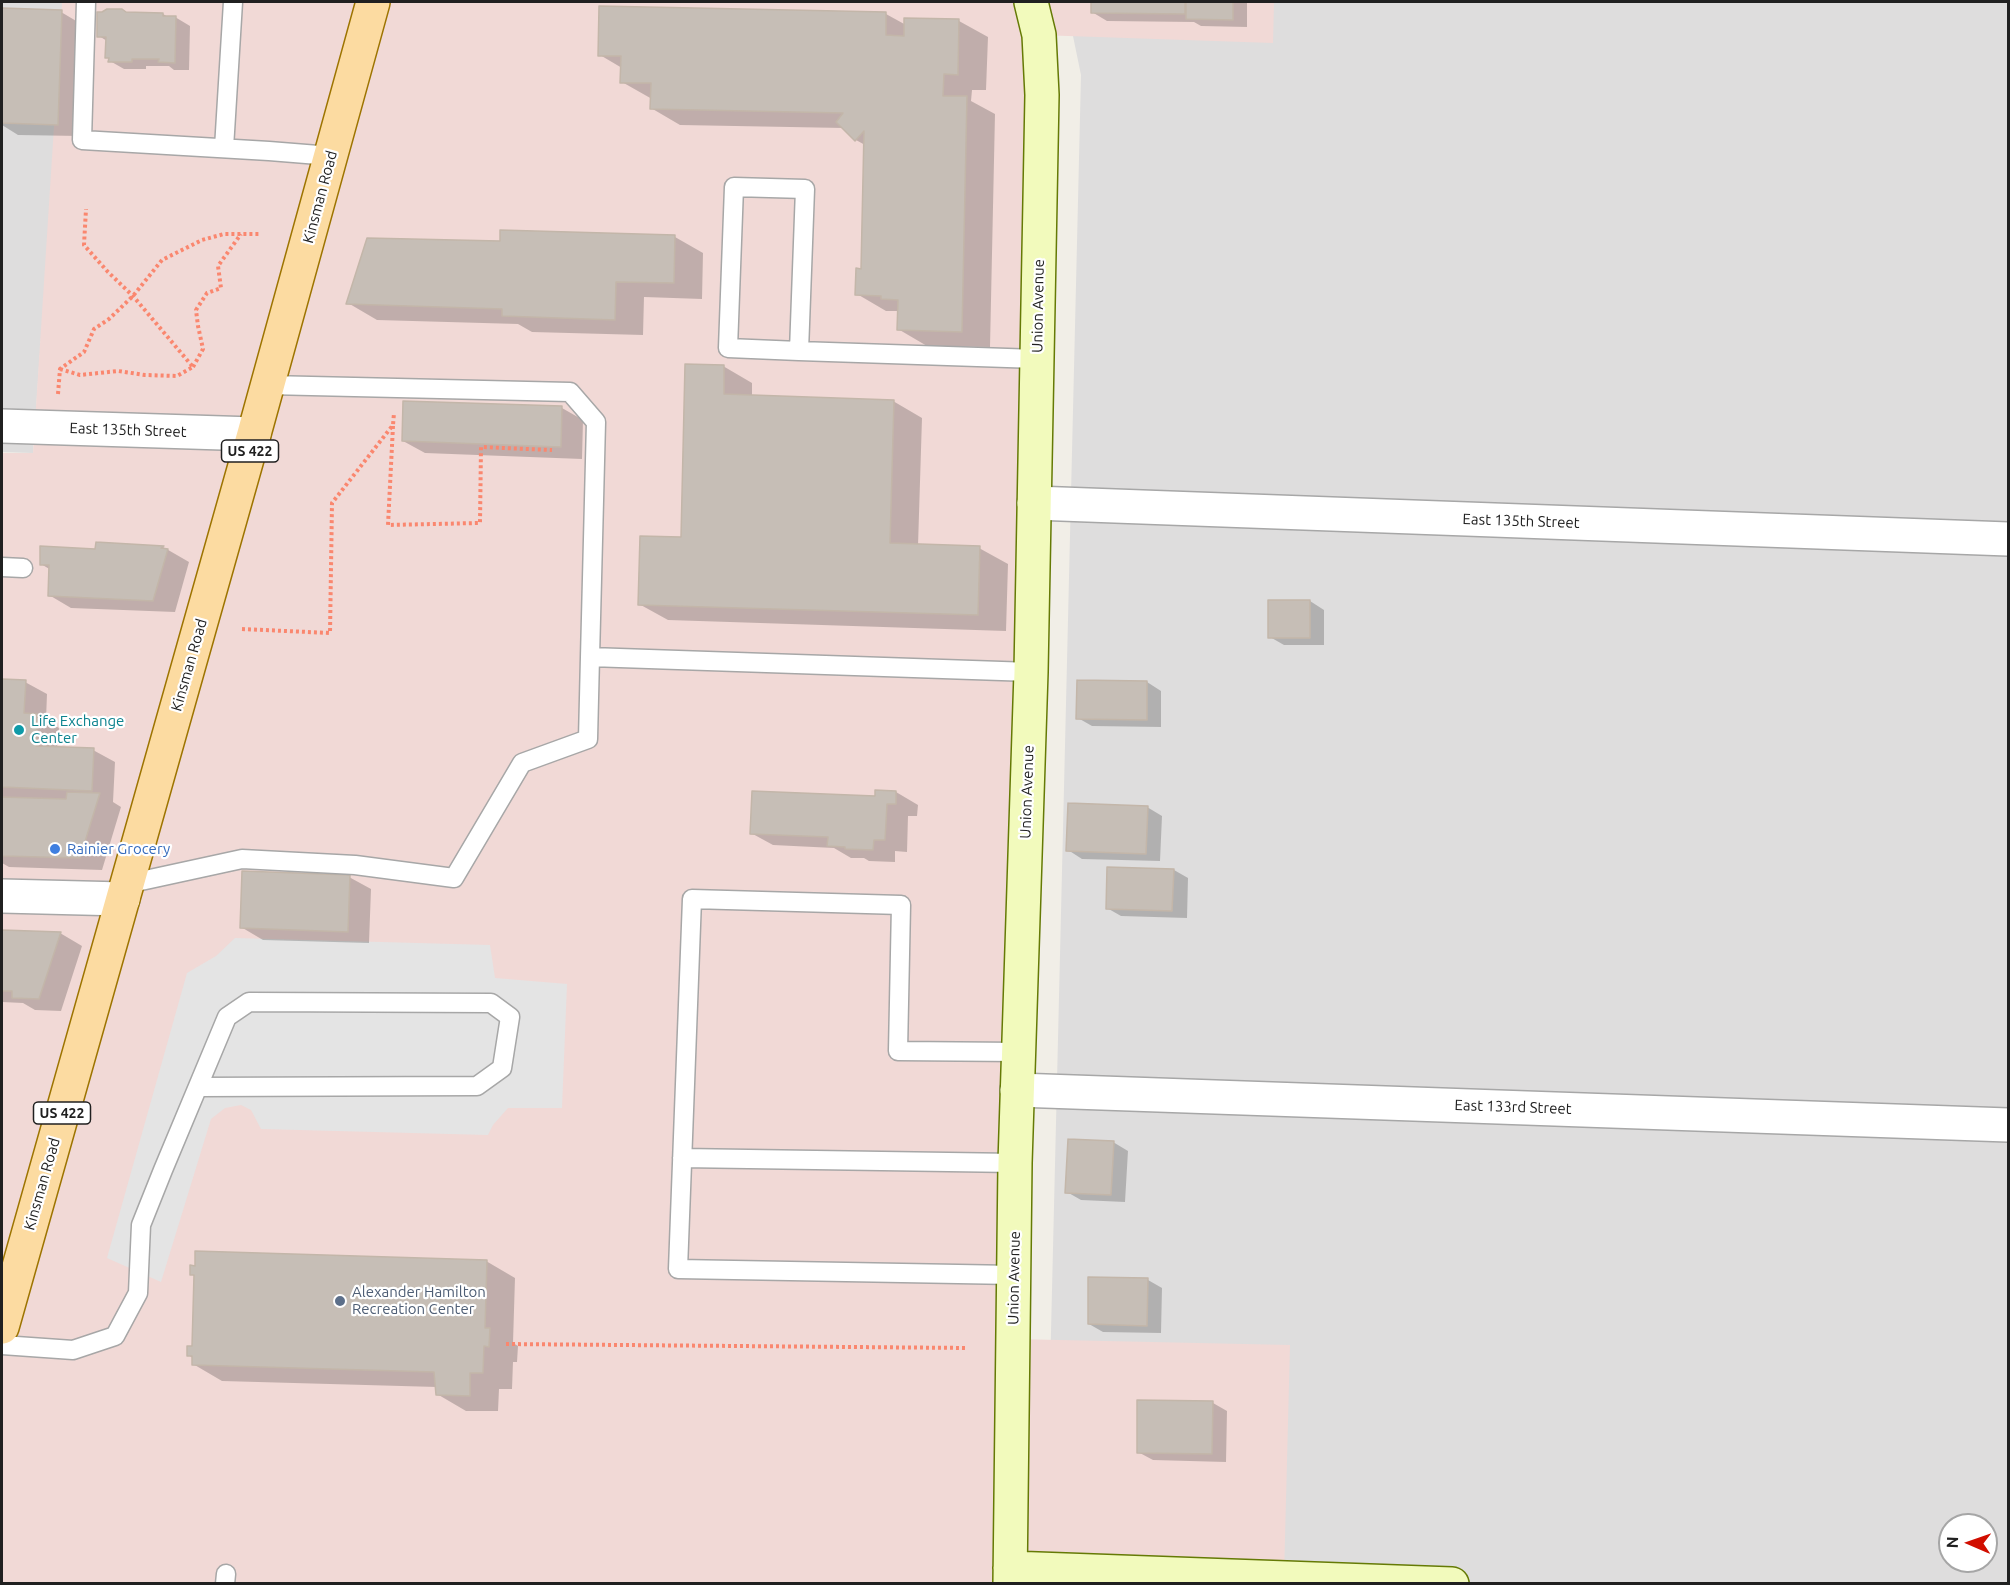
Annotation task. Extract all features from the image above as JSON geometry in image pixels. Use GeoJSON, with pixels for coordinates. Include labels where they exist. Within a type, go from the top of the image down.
{"type":"FeatureCollection","features":[{"type":"Feature","properties":{"kind":"main road","name":"Kinsman Road"},"geometry":{"type":"LineString","coordinates":[[2,1327],[268,386],[373,2]]}},
{"type":"Feature","properties":{"kind":"main road","name":"Union Avenue"},"geometry":{"type":"LineString","coordinates":[[1010,1576],[1015,1163],[1031,672],[1042,95],[1039,35],[1031,2]]}},
{"type":"Feature","properties":{"kind":"main road"},"geometry":{"type":"LineString","coordinates":[[1010,1576],[1452,1584]]}},
{"type":"Feature","properties":{"kind":"street","name":"East 135th Street"},"geometry":{"type":"LineString","coordinates":[[2,431],[254,434]]}},
{"type":"Feature","properties":{"kind":"street","name":"East 135th Street"},"geometry":{"type":"LineString","coordinates":[[1034,503],[2008,539]]}},
{"type":"Feature","properties":{"kind":"street"},"geometry":{"type":"LineString","coordinates":[[2,896],[125,891]]}},
{"type":"Feature","properties":{"kind":"street","name":"East 133rd Street"},"geometry":{"type":"LineString","coordinates":[[1017,1090],[2008,1125]]}},
{"type":"Feature","properties":{"kind":"lane"},"geometry":{"type":"LineString","coordinates":[[86,2],[82,140],[331,156]]}},
{"type":"Feature","properties":{"kind":"lane"},"geometry":{"type":"LineString","coordinates":[[224,148],[233,2]]}},
{"type":"Feature","properties":{"kind":"lane"},"geometry":{"type":"LineString","coordinates":[[799,351],[805,189],[735,187],[728,348],[799,351],[1037,359]]}},
{"type":"Feature","properties":{"kind":"lane"},"geometry":{"type":"LineString","coordinates":[[125,891],[242,859],[355,865],[454,878],[522,763],[588,739],[596,422],[570,392],[268,386]]}},
{"type":"Feature","properties":{"kind":"lane"},"geometry":{"type":"LineString","coordinates":[[2,567],[23,568]]}},
{"type":"Feature","properties":{"kind":"lane"},"geometry":{"type":"LineString","coordinates":[[590,657],[1031,672]]}},
{"type":"Feature","properties":{"kind":"lane"},"geometry":{"type":"LineString","coordinates":[[1014,1275],[678,1269],[692,899],[901,905],[898,1051],[1019,1053]]}},
{"type":"Feature","properties":{"kind":"lane"},"geometry":{"type":"LineString","coordinates":[[2,1345],[73,1350],[115,1336],[138,1293],[141,1225],[198,1087],[227,1017],[249,1002],[491,1003],[510,1017],[502,1068],[477,1086],[198,1087]]}},
{"type":"Feature","properties":{"kind":"lane"},"geometry":{"type":"LineString","coordinates":[[682,1158],[1015,1163]]}},
{"type":"Feature","properties":{"kind":"path"},"geometry":{"type":"LineString","coordinates":[[86,209],[84,245],[133,296],[193,367]]}},
{"type":"Feature","properties":{"kind":"path"},"geometry":{"type":"LineString","coordinates":[[60,369],[80,375],[118,370],[145,375],[177,376],[193,367],[203,350],[196,310],[207,293],[220,288],[218,266],[241,233]]}},
{"type":"Feature","properties":{"kind":"path"},"geometry":{"type":"LineString","coordinates":[[57,400],[60,369],[84,352],[94,329],[109,319],[133,296],[162,260],[202,240],[224,234],[261,234]]}},
{"type":"Feature","properties":{"kind":"path"},"geometry":{"type":"LineString","coordinates":[[395,388],[388,525],[480,524],[481,447],[552,450]]}},
{"type":"Feature","properties":{"kind":"path"},"geometry":{"type":"LineString","coordinates":[[242,629],[330,633],[332,503],[393,425]]}},
{"type":"Feature","properties":{"kind":"path"},"geometry":{"type":"LineString","coordinates":[[506,1344],[968,1348]]}},
{"type":"Feature","properties":{"kind":"shaded area"},"geometry":{"type":"Polygon","coordinates":[[[2,2],[190,2],[50,208],[33,453],[2,452],[2,2]]]}},
{"type":"Feature","properties":{"kind":"shaded area"},"geometry":{"type":"Polygon","coordinates":[[[62,2],[1274,2],[1273,43],[1039,35],[1013,1339],[1290,1345],[1284,1577],[1452,1583],[2,1584],[2,453],[33,453],[62,2]]]}},
{"type":"Feature","properties":{"kind":"shaded area"},"geometry":{"type":"Polygon","coordinates":[[[1066,2],[2008,2],[2008,1583],[1045,1583],[1081,75],[1066,2]]]}},
{"type":"Feature","properties":{"kind":"shaded area"},"geometry":{"type":"Polygon","coordinates":[[[235,938],[490,945],[495,978],[567,984],[562,1108],[508,1108],[493,1125],[488,1135],[261,1129],[251,1110],[241,1105],[225,1108],[211,1119],[161,1282],[107,1258],[187,973],[216,956],[235,938]]]}},
{"type":"Feature","properties":{"kind":"building"},"geometry":{"type":"Polygon","coordinates":[[[1091,2],[1185,2],[1185,14],[1091,13],[1091,2]]]}},
{"type":"Feature","properties":{"kind":"building"},"geometry":{"type":"Polygon","coordinates":[[[1186,2],[1233,2],[1233,20],[1186,19],[1186,2]]]}},
{"type":"Feature","properties":{"kind":"building"},"geometry":{"type":"Polygon","coordinates":[[[599,6],[886,12],[886,35],[904,36],[904,18],[959,19],[958,75],[944,74],[943,96],[967,96],[962,332],[897,330],[898,300],[881,299],[881,296],[855,295],[856,268],[861,269],[864,131],[855,141],[836,122],[843,113],[650,109],[651,83],[620,83],[621,56],[598,56],[599,6]]]}},
{"type":"Feature","properties":{"kind":"building"},"geometry":{"type":"Polygon","coordinates":[[[2,8],[62,10],[58,125],[2,123],[2,8]]]}},
{"type":"Feature","properties":{"kind":"building"},"geometry":{"type":"Polygon","coordinates":[[[107,9],[176,16],[175,63],[158,62],[159,59],[108,62],[109,58],[105,58],[106,37],[97,37],[97,12],[107,9]]]}},
{"type":"Feature","properties":{"kind":"building"},"geometry":{"type":"Polygon","coordinates":[[[500,230],[675,235],[674,283],[616,282],[615,320],[502,316],[502,309],[346,304],[367,238],[500,241],[500,230]]]}},
{"type":"Feature","properties":{"kind":"building"},"geometry":{"type":"Polygon","coordinates":[[[685,364],[724,365],[724,394],[894,400],[890,543],[980,546],[978,615],[638,605],[640,536],[681,537],[685,364]]]}},
{"type":"Feature","properties":{"kind":"building"},"geometry":{"type":"Polygon","coordinates":[[[403,401],[562,406],[561,447],[402,441],[403,401]]]}},
{"type":"Feature","properties":{"kind":"building"},"geometry":{"type":"Polygon","coordinates":[[[96,542],[164,546],[161,548],[168,549],[153,601],[48,596],[49,565],[40,565],[40,546],[95,549],[96,542]]]}},
{"type":"Feature","properties":{"kind":"building"},"geometry":{"type":"Polygon","coordinates":[[[1268,600],[1310,600],[1310,638],[1268,638],[1268,600]]]}},
{"type":"Feature","properties":{"kind":"building","name":"Life Exchange Center"},"geometry":{"type":"Polygon","coordinates":[[[2,679],[26,680],[24,713],[37,714],[36,746],[94,748],[92,791],[2,787],[2,679]]]}},
{"type":"Feature","properties":{"kind":"building"},"geometry":{"type":"Polygon","coordinates":[[[1077,680],[1147,681],[1147,720],[1076,719],[1077,680]]]}},
{"type":"Feature","properties":{"kind":"building"},"geometry":{"type":"Polygon","coordinates":[[[875,790],[896,791],[896,804],[887,804],[885,840],[874,840],[873,850],[827,846],[828,837],[750,834],[752,791],[875,796],[875,790]]]}},
{"type":"Feature","properties":{"kind":"building"},"geometry":{"type":"Polygon","coordinates":[[[67,792],[100,793],[80,858],[2,856],[2,797],[66,799],[67,792]]]}},
{"type":"Feature","properties":{"kind":"building"},"geometry":{"type":"Polygon","coordinates":[[[1068,803],[1148,806],[1146,854],[1066,851],[1068,803]]]}},
{"type":"Feature","properties":{"kind":"building"},"geometry":{"type":"Polygon","coordinates":[[[1107,867],[1174,869],[1172,911],[1106,909],[1107,867]]]}},
{"type":"Feature","properties":{"kind":"building"},"geometry":{"type":"Polygon","coordinates":[[[242,871],[350,875],[348,932],[240,928],[242,871]]]}},
{"type":"Feature","properties":{"kind":"building"},"geometry":{"type":"Polygon","coordinates":[[[2,930],[61,932],[39,999],[12,998],[12,991],[2,991],[2,930]]]}},
{"type":"Feature","properties":{"kind":"building"},"geometry":{"type":"Polygon","coordinates":[[[1068,1139],[1114,1141],[1111,1195],[1065,1193],[1068,1139]]]}},
{"type":"Feature","properties":{"kind":"building","name":"Alexander Hamilton Recreation Center"},"geometry":{"type":"Polygon","coordinates":[[[195,1251],[487,1260],[485,1328],[490,1328],[489,1347],[484,1346],[483,1373],[470,1373],[470,1396],[436,1395],[434,1372],[192,1365],[192,1356],[187,1356],[187,1346],[192,1346],[194,1275],[190,1275],[190,1265],[195,1266],[195,1251]]]}},
{"type":"Feature","properties":{"kind":"building"},"geometry":{"type":"Polygon","coordinates":[[[1088,1277],[1148,1278],[1147,1326],[1088,1324],[1088,1277]]]}},
{"type":"Feature","properties":{"kind":"building"},"geometry":{"type":"Polygon","coordinates":[[[1137,1400],[1213,1401],[1212,1454],[1137,1453],[1137,1400]]]}},
{"type":"Feature","properties":{"kind":"place","name":"Life Exchange Center"},"geometry":{"type":"Point","coordinates":[19,730]}},
{"type":"Feature","properties":{"kind":"place","name":"Rainier Grocery"},"geometry":{"type":"Point","coordinates":[55,849]}},
{"type":"Feature","properties":{"kind":"place","name":"Alexander Hamilton Recreation Center"},"geometry":{"type":"Point","coordinates":[340,1301]}}]}
